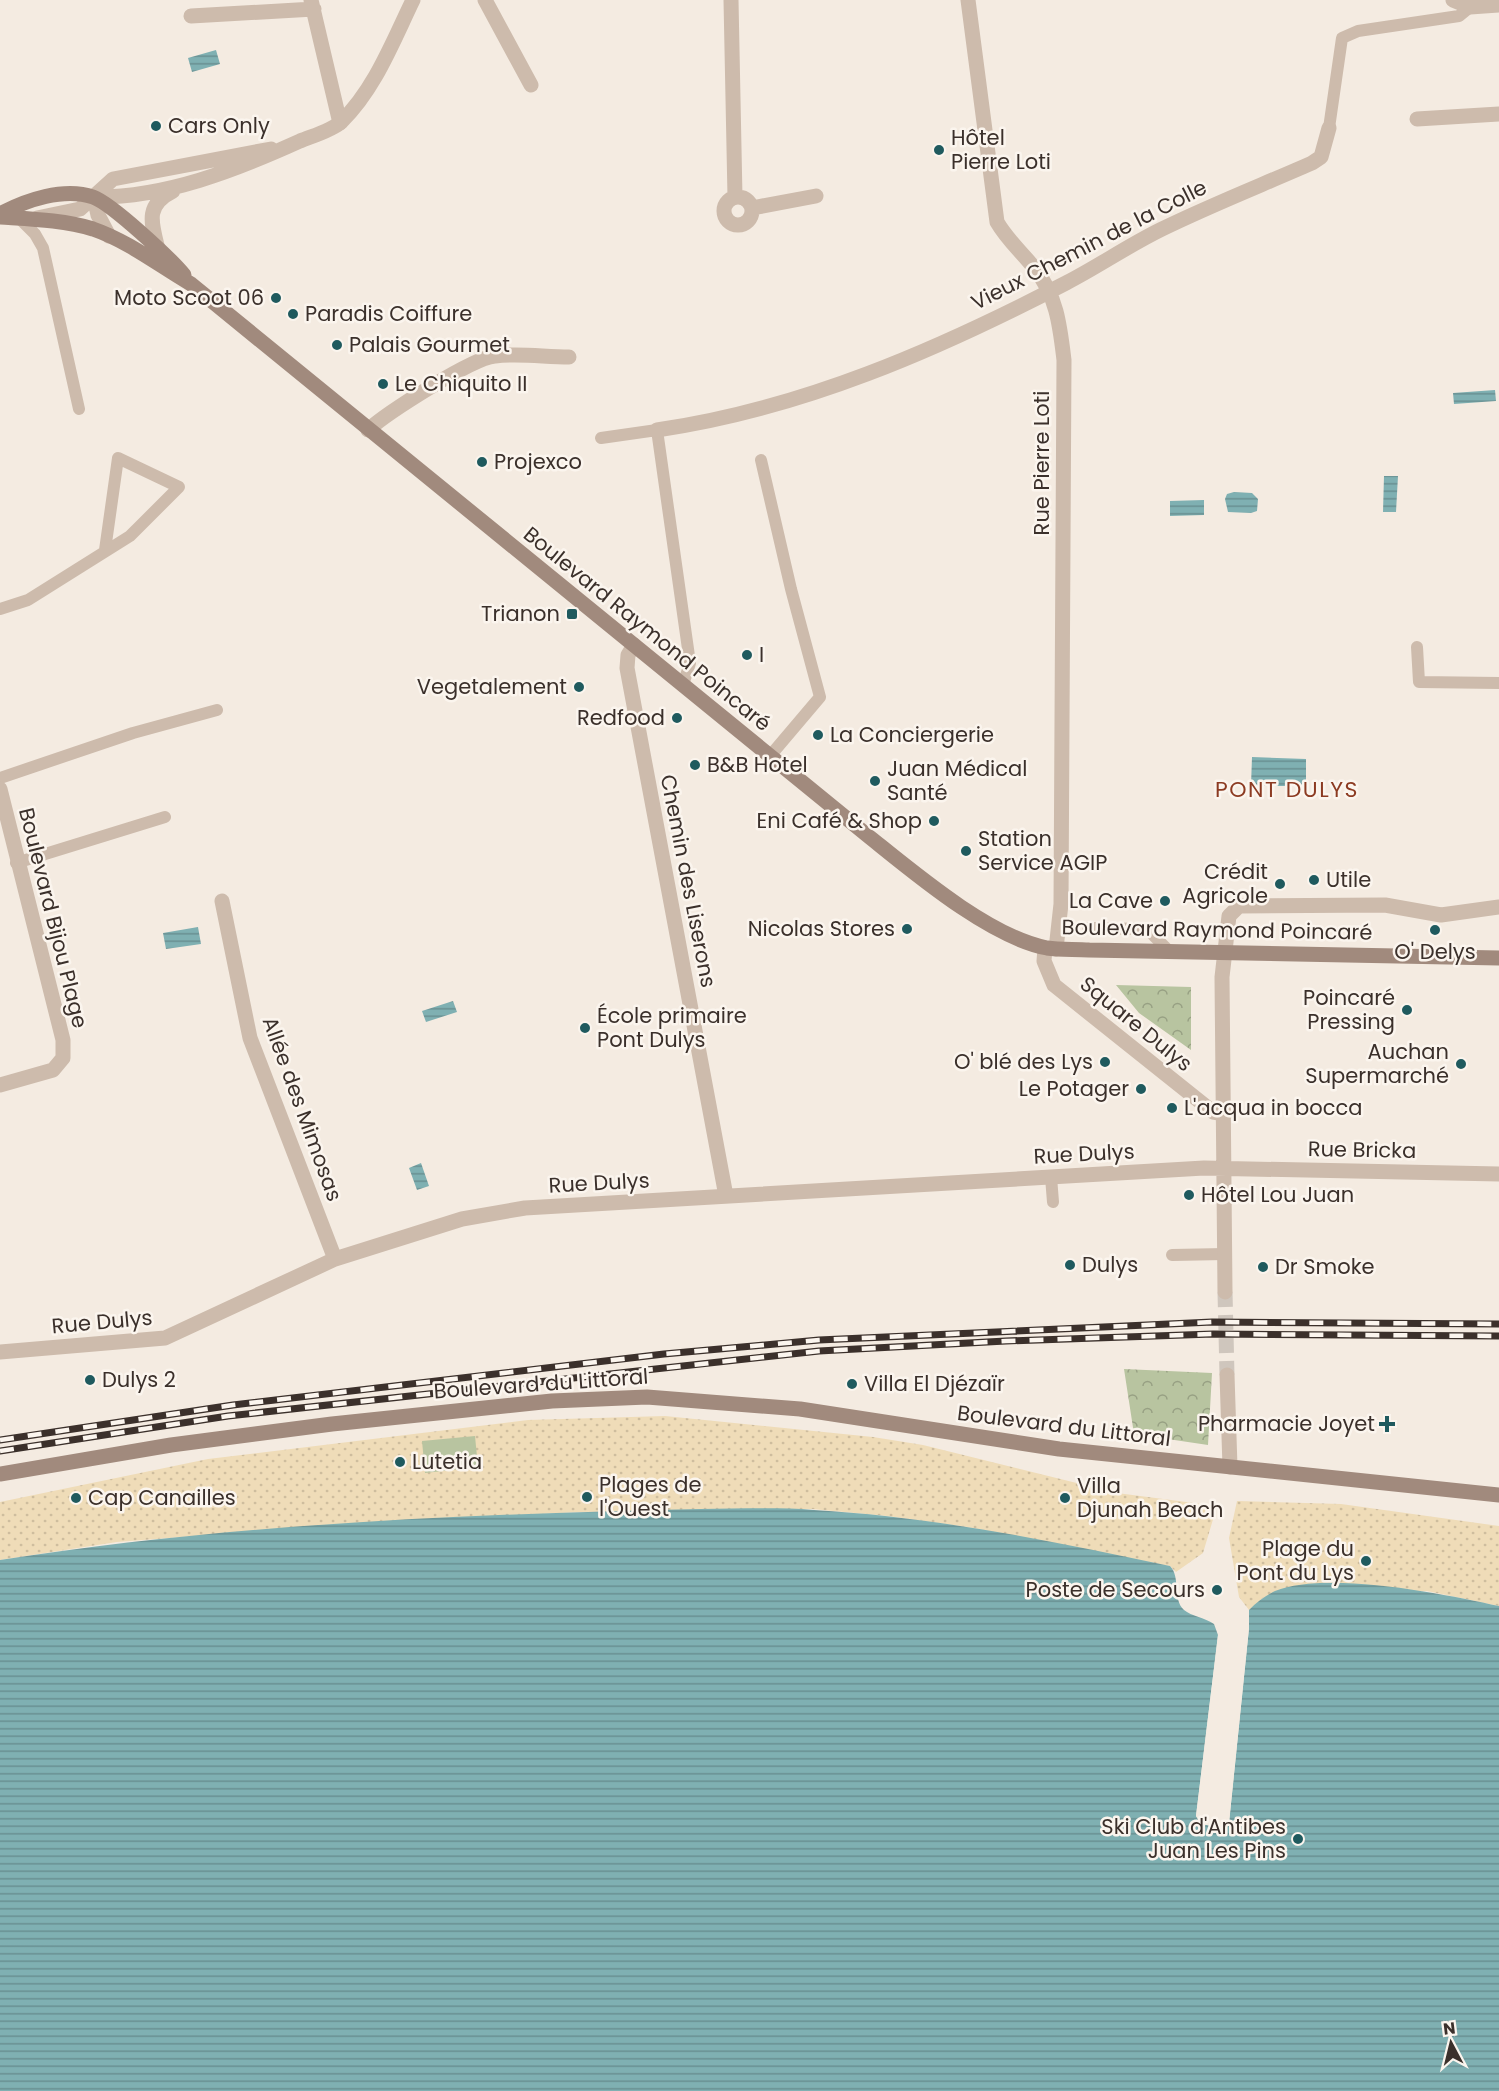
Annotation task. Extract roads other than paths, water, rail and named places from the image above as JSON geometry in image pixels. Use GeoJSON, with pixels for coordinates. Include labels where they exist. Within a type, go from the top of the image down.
{"type":"FeatureCollection","features":[{"type":"Feature","properties":{"kind":"main road"},"geometry":{"type":"LineString","coordinates":[[0,215],[20,203],[65,193],[94,197]]}},
{"type":"Feature","properties":{"kind":"main road","name":"Boulevard Raymond Poincaré"},"geometry":{"type":"LineString","coordinates":[[94,197],[158,249],[192,284],[368,430],[941,894],[1016,937],[1051,948],[1168,950],[1223,954],[1499,958]]}},
{"type":"Feature","properties":{"kind":"main road","name":"Boulevard Raymond Poincaré"},"geometry":{"type":"LineString","coordinates":[[0,215],[92,229],[109,236],[192,284]]}},
{"type":"Feature","properties":{"kind":"main road","name":"Boulevard du Littoral"},"geometry":{"type":"LineString","coordinates":[[0,1474],[171,1445],[354,1421],[552,1401],[647,1397],[800,1408],[1059,1449],[1499,1495]]}},
{"type":"Feature","properties":{"kind":"street"},"geometry":{"type":"LineString","coordinates":[[94,197],[126,198],[189,183],[266,158],[340,123],[375,77],[413,0]]}},
{"type":"Feature","properties":{"kind":"street"},"geometry":{"type":"LineString","coordinates":[[485,0],[531,85]]}},
{"type":"Feature","properties":{"kind":"street"},"geometry":{"type":"LineString","coordinates":[[731,0],[735,197]]}},
{"type":"Feature","properties":{"kind":"street","name":"Rue Pierre Loti"},"geometry":{"type":"LineString","coordinates":[[968,0],[997,222],[1008,240],[1035,268],[1050,290],[1059,321],[1064,360],[1061,904],[1051,948]]}},
{"type":"Feature","properties":{"kind":"street"},"geometry":{"type":"LineString","coordinates":[[1453,0],[1470,7]]}},
{"type":"Feature","properties":{"kind":"street"},"geometry":{"type":"LineString","coordinates":[[191,16],[312,5],[340,123]]}},
{"type":"Feature","properties":{"kind":"street","name":"Vieux Chemin de la Colle"},"geometry":{"type":"LineString","coordinates":[[1470,7],[1499,5]]}},
{"type":"Feature","properties":{"kind":"street"},"geometry":{"type":"LineString","coordinates":[[1417,119],[1499,114]]}},
{"type":"Feature","properties":{"kind":"street","name":"Vieux Chemin de la Colle"},"geometry":{"type":"LineString","coordinates":[[657,430],[808,397],[910,358],[1050,290],[1160,230],[1312,163],[1321,157],[1329,128]]}},
{"type":"Feature","properties":{"kind":"street"},"geometry":{"type":"LineString","coordinates":[[26,218],[80,209],[113,178],[289,146]]}},
{"type":"Feature","properties":{"kind":"street"},"geometry":{"type":"LineString","coordinates":[[158,249],[151,217],[159,198],[189,183]]}},
{"type":"Feature","properties":{"kind":"street"},"geometry":{"type":"LineString","coordinates":[[752,208],[816,196]]}},
{"type":"Feature","properties":{"kind":"street"},"geometry":{"type":"LineString","coordinates":[[94,197],[98,215],[109,236]]}},
{"type":"Feature","properties":{"kind":"street"},"geometry":{"type":"LineString","coordinates":[[735,197],[745,198],[752,208],[751,217],[745,224],[736,225],[730,222],[724,208],[729,200],[735,197]]}},
{"type":"Feature","properties":{"kind":"street"},"geometry":{"type":"LineString","coordinates":[[368,430],[383,416],[468,364],[494,356],[569,357]]}},
{"type":"Feature","properties":{"kind":"street","name":"Chemin des Liserons"},"geometry":{"type":"LineString","coordinates":[[634,645],[628,655],[627,668],[726,1196]]}},
{"type":"Feature","properties":{"kind":"street","name":"Boulevard Bijou Plage"},"geometry":{"type":"LineString","coordinates":[[0,789],[16,863],[63,1040],[63,1058],[53,1070],[0,1085]]}},
{"type":"Feature","properties":{"kind":"street","name":"Allée des Mimosas"},"geometry":{"type":"LineString","coordinates":[[222,901],[250,1038],[335,1258]]}},
{"type":"Feature","properties":{"kind":"street"},"geometry":{"type":"LineString","coordinates":[[1225,1292],[1223,954],[1229,916],[1239,906],[1385,905],[1441,915],[1499,907]]}},
{"type":"Feature","properties":{"kind":"street","name":"Square Dulys"},"geometry":{"type":"LineString","coordinates":[[1051,948],[1044,961],[1054,985],[1213,1112],[1225,1114]]}},
{"type":"Feature","properties":{"kind":"street","name":"Rue Dulys"},"geometry":{"type":"LineString","coordinates":[[0,1352],[165,1338],[335,1258],[462,1219],[525,1208],[1225,1168]]}},
{"type":"Feature","properties":{"kind":"street","name":"Rue Bricka"},"geometry":{"type":"LineString","coordinates":[[1225,1168],[1499,1174]]}},
{"type":"Feature","properties":{"kind":"street"},"geometry":{"type":"LineString","coordinates":[[1227,1375],[1230,1467]]}},
{"type":"Feature","properties":{"kind":"lane","name":"Vieux Chemin de la Colle"},"geometry":{"type":"LineString","coordinates":[[1329,128],[1342,38],[1358,31],[1459,16],[1470,7]]}},
{"type":"Feature","properties":{"kind":"lane"},"geometry":{"type":"LineString","coordinates":[[26,218],[43,248],[79,409]]}},
{"type":"Feature","properties":{"kind":"lane","name":"Vieux Chemin de la Colle"},"geometry":{"type":"LineString","coordinates":[[600,438],[657,430]]}},
{"type":"Feature","properties":{"kind":"lane"},"geometry":{"type":"LineString","coordinates":[[657,430],[690,663],[683,685]]}},
{"type":"Feature","properties":{"kind":"lane"},"geometry":{"type":"LineString","coordinates":[[0,609],[28,600],[130,536],[179,487],[118,458],[105,550]]}},
{"type":"Feature","properties":{"kind":"lane"},"geometry":{"type":"LineString","coordinates":[[761,460],[790,589],[820,697],[770,756]]}},
{"type":"Feature","properties":{"kind":"lane"},"geometry":{"type":"LineString","coordinates":[[1417,647],[1419,682],[1499,683]]}},
{"type":"Feature","properties":{"kind":"lane"},"geometry":{"type":"LineString","coordinates":[[0,778],[123,736],[217,710]]}},
{"type":"Feature","properties":{"kind":"lane"},"geometry":{"type":"LineString","coordinates":[[16,863],[165,817]]}},
{"type":"Feature","properties":{"kind":"lane"},"geometry":{"type":"LineString","coordinates":[[1088,928],[1147,929],[1168,950]]}},
{"type":"Feature","properties":{"kind":"lane"},"geometry":{"type":"LineString","coordinates":[[1051,1178],[1053,1202]]}},
{"type":"Feature","properties":{"kind":"lane"},"geometry":{"type":"LineString","coordinates":[[1172,1255],[1225,1254]]}},
{"type":"Feature","properties":{"kind":"water"},"geometry":{"type":"Polygon","coordinates":[[[216,50],[220,64],[192,72],[188,58],[216,50]]]}},
{"type":"Feature","properties":{"kind":"water"},"geometry":{"type":"Polygon","coordinates":[[[1495,390],[1496,401],[1454,404],[1453,393],[1495,390]]]}},
{"type":"Feature","properties":{"kind":"water"},"geometry":{"type":"Polygon","coordinates":[[[1384,476],[1398,476],[1396,512],[1383,512],[1384,476]]]}},
{"type":"Feature","properties":{"kind":"water"},"geometry":{"type":"Polygon","coordinates":[[[1252,493],[1258,499],[1257,511],[1228,512],[1225,499],[1227,494],[1252,493]]]}},
{"type":"Feature","properties":{"kind":"water"},"geometry":{"type":"Polygon","coordinates":[[[1204,500],[1204,515],[1170,516],[1170,501],[1204,500]]]}},
{"type":"Feature","properties":{"kind":"water"},"geometry":{"type":"Polygon","coordinates":[[[1252,757],[1306,759],[1306,786],[1251,786],[1252,757]]]}},
{"type":"Feature","properties":{"kind":"water"},"geometry":{"type":"Polygon","coordinates":[[[198,927],[201,944],[166,949],[163,933],[198,927]]]}},
{"type":"Feature","properties":{"kind":"water"},"geometry":{"type":"Polygon","coordinates":[[[453,1001],[457,1012],[426,1022],[422,1011],[453,1001]]]}},
{"type":"Feature","properties":{"kind":"water"},"geometry":{"type":"Polygon","coordinates":[[[421,1163],[429,1186],[417,1190],[409,1168],[421,1163]]]}},
{"type":"Feature","properties":{"kind":"water"},"geometry":{"type":"Polygon","coordinates":[[[700,1509],[800,1509],[904,1518],[1038,1539],[1170,1566],[1175,1576],[1180,1605],[1187,1612],[1214,1624],[1218,1635],[1196,1816],[1201,1824],[1218,1827],[1229,1823],[1249,1610],[1258,1602],[1275,1591],[1297,1585],[1354,1583],[1418,1590],[1499,1606],[1499,2091],[0,2091],[0,1560],[261,1529],[524,1514],[700,1509]]]}},
{"type":"Feature","properties":{"kind":"tunnel"},"geometry":{"type":"LineString","coordinates":[[1225,1292],[1227,1375]]}},
{"type":"Feature","properties":{"kind":"railway"},"geometry":{"type":"LineString","coordinates":[[0,1440],[233,1405],[664,1354],[819,1340],[1212,1322],[1499,1324]]}},
{"type":"Feature","properties":{"kind":"railway"},"geometry":{"type":"LineString","coordinates":[[0,1451],[228,1416],[819,1351],[1006,1341],[1213,1334],[1499,1336]]}},
{"type":"Feature","properties":{"kind":"place","name":"Cars Only"},"geometry":{"type":"Point","coordinates":[156,126]}},
{"type":"Feature","properties":{"kind":"place","name":"Hôtel Pierre Loti"},"geometry":{"type":"Point","coordinates":[939,150]}},
{"type":"Feature","properties":{"kind":"place","name":"Moto Scoot 06"},"geometry":{"type":"Point","coordinates":[276,298]}},
{"type":"Feature","properties":{"kind":"place","name":"Paradis Coiffure"},"geometry":{"type":"Point","coordinates":[293,314]}},
{"type":"Feature","properties":{"kind":"place","name":"Palais Gourmet"},"geometry":{"type":"Point","coordinates":[337,345]}},
{"type":"Feature","properties":{"kind":"place","name":"Le Chiquito II"},"geometry":{"type":"Point","coordinates":[383,384]}},
{"type":"Feature","properties":{"kind":"place","name":"Projexco"},"geometry":{"type":"Point","coordinates":[482,462]}},
{"type":"Feature","properties":{"kind":"place","name":"Trianon"},"geometry":{"type":"Point","coordinates":[572,614]}},
{"type":"Feature","properties":{"kind":"place","name":"I"},"geometry":{"type":"Point","coordinates":[747,655]}},
{"type":"Feature","properties":{"kind":"place","name":"Vegetalement"},"geometry":{"type":"Point","coordinates":[579,687]}},
{"type":"Feature","properties":{"kind":"place","name":"Redfood"},"geometry":{"type":"Point","coordinates":[677,718]}},
{"type":"Feature","properties":{"kind":"place","name":"La Conciergerie"},"geometry":{"type":"Point","coordinates":[818,735]}},
{"type":"Feature","properties":{"kind":"place","name":"B&B Hotel"},"geometry":{"type":"Point","coordinates":[695,765]}},
{"type":"Feature","properties":{"kind":"place","name":"Juan Médical Santé"},"geometry":{"type":"Point","coordinates":[875,781]}},
{"type":"Feature","properties":{"kind":"place","name":"Eni Café & Shop"},"geometry":{"type":"Point","coordinates":[934,821]}},
{"type":"Feature","properties":{"kind":"place","name":"Station Service AGIP"},"geometry":{"type":"Point","coordinates":[966,851]}},
{"type":"Feature","properties":{"kind":"place","name":"Utile"},"geometry":{"type":"Point","coordinates":[1314,880]}},
{"type":"Feature","properties":{"kind":"place","name":"Crédit Agricole"},"geometry":{"type":"Point","coordinates":[1280,884]}},
{"type":"Feature","properties":{"kind":"place","name":"La Cave"},"geometry":{"type":"Point","coordinates":[1165,901]}},
{"type":"Feature","properties":{"kind":"place","name":"Nicolas Stores"},"geometry":{"type":"Point","coordinates":[907,929]}},
{"type":"Feature","properties":{"kind":"place","name":"O' Delys"},"geometry":{"type":"Point","coordinates":[1435,930]}},
{"type":"Feature","properties":{"kind":"place","name":"Poincaré Pressing"},"geometry":{"type":"Point","coordinates":[1407,1010]}},
{"type":"Feature","properties":{"kind":"place","name":"École primaire Pont Dulys"},"geometry":{"type":"Point","coordinates":[585,1028]}},
{"type":"Feature","properties":{"kind":"place","name":"O' blé des Lys"},"geometry":{"type":"Point","coordinates":[1105,1062]}},
{"type":"Feature","properties":{"kind":"place","name":"Auchan Supermarché"},"geometry":{"type":"Point","coordinates":[1461,1064]}},
{"type":"Feature","properties":{"kind":"place","name":"Le Potager"},"geometry":{"type":"Point","coordinates":[1141,1089]}},
{"type":"Feature","properties":{"kind":"place","name":"L'acqua in bocca"},"geometry":{"type":"Point","coordinates":[1172,1108]}},
{"type":"Feature","properties":{"kind":"place","name":"Hôtel Lou Juan"},"geometry":{"type":"Point","coordinates":[1189,1195]}},
{"type":"Feature","properties":{"kind":"place","name":"Dulys"},"geometry":{"type":"Point","coordinates":[1070,1265]}},
{"type":"Feature","properties":{"kind":"place","name":"Dr Smoke"},"geometry":{"type":"Point","coordinates":[1263,1267]}},
{"type":"Feature","properties":{"kind":"place","name":"Dulys 2"},"geometry":{"type":"Point","coordinates":[90,1380]}},
{"type":"Feature","properties":{"kind":"place","name":"Villa El Djézaïr"},"geometry":{"type":"Point","coordinates":[852,1384]}},
{"type":"Feature","properties":{"kind":"place","name":"Pharmacie Joyet"},"geometry":{"type":"Point","coordinates":[1387,1424]}},
{"type":"Feature","properties":{"kind":"place","name":"Lutetia"},"geometry":{"type":"Point","coordinates":[400,1462]}},
{"type":"Feature","properties":{"kind":"place","name":"Plages de l'Ouest"},"geometry":{"type":"Point","coordinates":[587,1497]}},
{"type":"Feature","properties":{"kind":"place","name":"Cap Canailles"},"geometry":{"type":"Point","coordinates":[76,1498]}},
{"type":"Feature","properties":{"kind":"place","name":"Villa Djunah Beach"},"geometry":{"type":"Point","coordinates":[1065,1498]}},
{"type":"Feature","properties":{"kind":"place","name":"Plage du Pont du Lys"},"geometry":{"type":"Point","coordinates":[1366,1561]}},
{"type":"Feature","properties":{"kind":"place","name":"Poste de Secours"},"geometry":{"type":"Point","coordinates":[1217,1590]}},
{"type":"Feature","properties":{"kind":"place","name":"Ski Club d'Antibes Juan Les Pins"},"geometry":{"type":"Point","coordinates":[1298,1839]}},
{"type":"Feature","properties":{"kind":"district","name":"PONT DULYS"},"geometry":{"type":"Point","coordinates":[1287,789]}}]}
